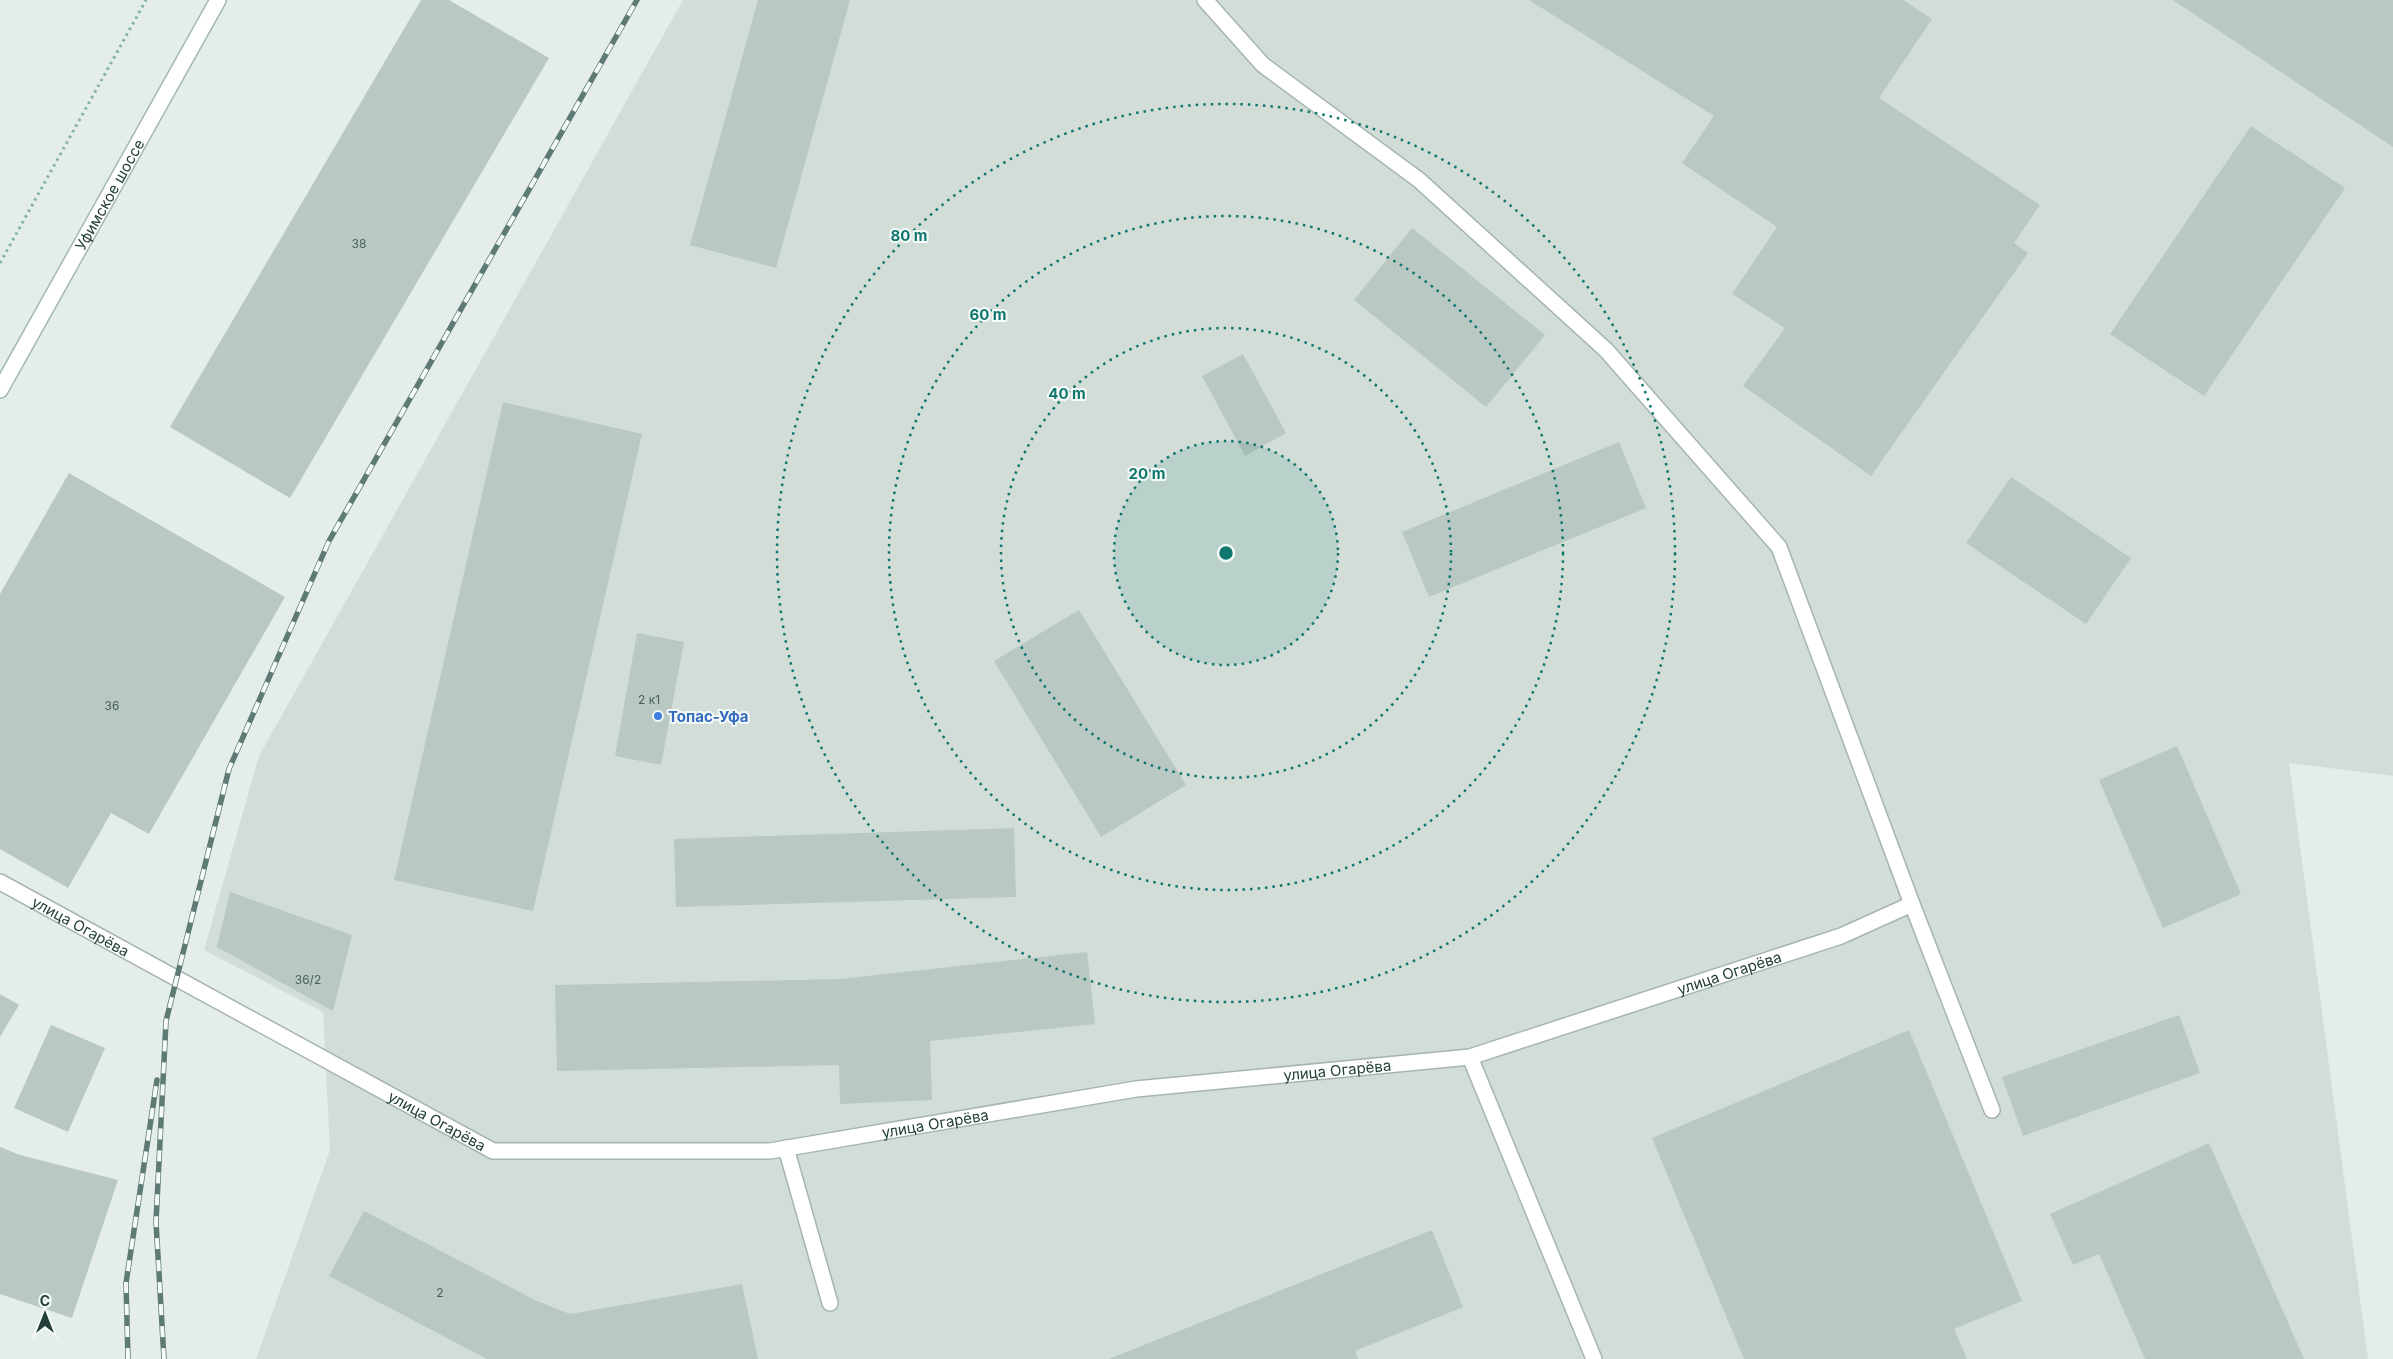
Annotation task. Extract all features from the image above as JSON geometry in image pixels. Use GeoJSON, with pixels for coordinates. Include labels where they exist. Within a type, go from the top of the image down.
{"type":"FeatureCollection","features":[{"type":"Feature","properties":{"kind":"street","name":"Уфимское шоссе"},"geometry":{"type":"LineString","coordinates":[[0,390],[218,0]]}},
{"type":"Feature","properties":{"kind":"street"},"geometry":{"type":"LineString","coordinates":[[1205,0],[1263,64],[1419,180],[1606,350],[1780,547],[1912,904],[1992,1110]]}},
{"type":"Feature","properties":{"kind":"street","name":"улица Огарёва"},"geometry":{"type":"LineString","coordinates":[[0,882],[493,1151],[770,1151],[1136,1089],[1470,1057],[1841,936],[1912,904]]}},
{"type":"Feature","properties":{"kind":"street"},"geometry":{"type":"LineString","coordinates":[[1470,1057],[1594,1359]]}},
{"type":"Feature","properties":{"kind":"street"},"geometry":{"type":"LineString","coordinates":[[786,1148],[830,1303]]}},
{"type":"Feature","properties":{"kind":"path"},"geometry":{"type":"LineString","coordinates":[[0,263],[146,0]]}},
{"type":"Feature","properties":{"kind":"shaded area"},"geometry":{"type":"Polygon","coordinates":[[[683,0],[2393,0],[2393,776],[2289,763],[2368,1359],[256,1359],[330,1150],[323,1012],[204,950],[259,756],[683,0]]]}},
{"type":"Feature","properties":{"kind":"building"},"geometry":{"type":"Polygon","coordinates":[[[421,0],[449,0],[549,58],[290,498],[170,427],[421,0]]]}},
{"type":"Feature","properties":{"kind":"building"},"geometry":{"type":"Polygon","coordinates":[[[758,0],[850,0],[776,268],[690,245],[758,0]]]}},
{"type":"Feature","properties":{"kind":"building"},"geometry":{"type":"Polygon","coordinates":[[[1529,0],[1903,0],[1932,19],[1879,98],[2040,205],[2014,243],[2028,253],[1871,476],[1743,386],[1785,328],[1732,294],[1777,227],[1682,163],[1714,116],[1529,0]]]}},
{"type":"Feature","properties":{"kind":"building"},"geometry":{"type":"Polygon","coordinates":[[[2173,0],[2393,0],[2393,147],[2173,0]]]}},
{"type":"Feature","properties":{"kind":"building"},"geometry":{"type":"Polygon","coordinates":[[[2251,126],[2345,188],[2204,396],[2110,334],[2251,126]]]}},
{"type":"Feature","properties":{"kind":"building"},"geometry":{"type":"Polygon","coordinates":[[[1412,228],[1545,335],[1486,407],[1354,300],[1412,228]]]}},
{"type":"Feature","properties":{"kind":"building"},"geometry":{"type":"Polygon","coordinates":[[[1243,354],[1286,433],[1245,456],[1202,376],[1243,354]]]}},
{"type":"Feature","properties":{"kind":"building"},"geometry":{"type":"Polygon","coordinates":[[[503,402],[642,434],[533,911],[394,880],[503,402]]]}},
{"type":"Feature","properties":{"kind":"building"},"geometry":{"type":"Polygon","coordinates":[[[1619,442],[1646,508],[1429,597],[1402,532],[1619,442]]]}},
{"type":"Feature","properties":{"kind":"building"},"geometry":{"type":"Polygon","coordinates":[[[69,473],[285,597],[149,834],[111,813],[68,888],[0,849],[0,594],[69,473]]]}},
{"type":"Feature","properties":{"kind":"building"},"geometry":{"type":"Polygon","coordinates":[[[2011,477],[2131,558],[2086,624],[1966,543],[2011,477]]]}},
{"type":"Feature","properties":{"kind":"building"},"geometry":{"type":"Polygon","coordinates":[[[1079,610],[1186,785],[1101,837],[994,661],[1079,610]]]}},
{"type":"Feature","properties":{"kind":"building"},"geometry":{"type":"Polygon","coordinates":[[[637,633],[684,642],[661,765],[615,756],[637,633]]]}},
{"type":"Feature","properties":{"kind":"building"},"geometry":{"type":"Polygon","coordinates":[[[2177,746],[2241,894],[2163,928],[2099,780],[2177,746]]]}},
{"type":"Feature","properties":{"kind":"building"},"geometry":{"type":"Polygon","coordinates":[[[1014,828],[1016,897],[676,907],[674,839],[1014,828]]]}},
{"type":"Feature","properties":{"kind":"building"},"geometry":{"type":"Polygon","coordinates":[[[230,892],[352,935],[333,1011],[217,947],[230,892]]]}},
{"type":"Feature","properties":{"kind":"building"},"geometry":{"type":"Polygon","coordinates":[[[1087,952],[1095,1024],[930,1041],[932,1100],[840,1104],[839,1065],[557,1071],[555,985],[840,979],[1087,952]]]}},
{"type":"Feature","properties":{"kind":"building"},"geometry":{"type":"Polygon","coordinates":[[[0,994],[19,1005],[0,1037],[0,994]]]}},
{"type":"Feature","properties":{"kind":"building"},"geometry":{"type":"Polygon","coordinates":[[[2179,1015],[2200,1073],[2023,1136],[2002,1077],[2179,1015]]]}},
{"type":"Feature","properties":{"kind":"building"},"geometry":{"type":"Polygon","coordinates":[[[51,1025],[105,1048],[68,1132],[14,1108],[51,1025]]]}},
{"type":"Feature","properties":{"kind":"building"},"geometry":{"type":"Polygon","coordinates":[[[1909,1030],[2022,1301],[1954,1329],[1967,1359],[1744,1359],[1652,1138],[1909,1030]]]}},
{"type":"Feature","properties":{"kind":"building"},"geometry":{"type":"Polygon","coordinates":[[[2209,1143],[2304,1359],[2145,1359],[2099,1254],[2073,1265],[2050,1214],[2209,1143]]]}},
{"type":"Feature","properties":{"kind":"building"},"geometry":{"type":"Polygon","coordinates":[[[0,1147],[20,1155],[118,1180],[72,1318],[0,1294],[0,1147]]]}},
{"type":"Feature","properties":{"kind":"building"},"geometry":{"type":"Polygon","coordinates":[[[364,1211],[537,1301],[570,1314],[742,1284],[758,1359],[487,1359],[329,1276],[364,1211]]]}},
{"type":"Feature","properties":{"kind":"building"},"geometry":{"type":"Polygon","coordinates":[[[1432,1230],[1463,1307],[1355,1351],[1358,1359],[1109,1359],[1432,1230]]]}},
{"type":"Feature","properties":{"kind":"railway"},"geometry":{"type":"LineString","coordinates":[[164,1359],[156,1222],[166,1021],[229,769],[329,541],[637,0]]}},
{"type":"Feature","properties":{"kind":"railway"},"geometry":{"type":"LineString","coordinates":[[128,1359],[126,1283],[157,1080]]}},
{"type":"Feature","properties":{"kind":"place","name":"Топас-Уфа"},"geometry":{"type":"Point","coordinates":[658,716]}}]}
